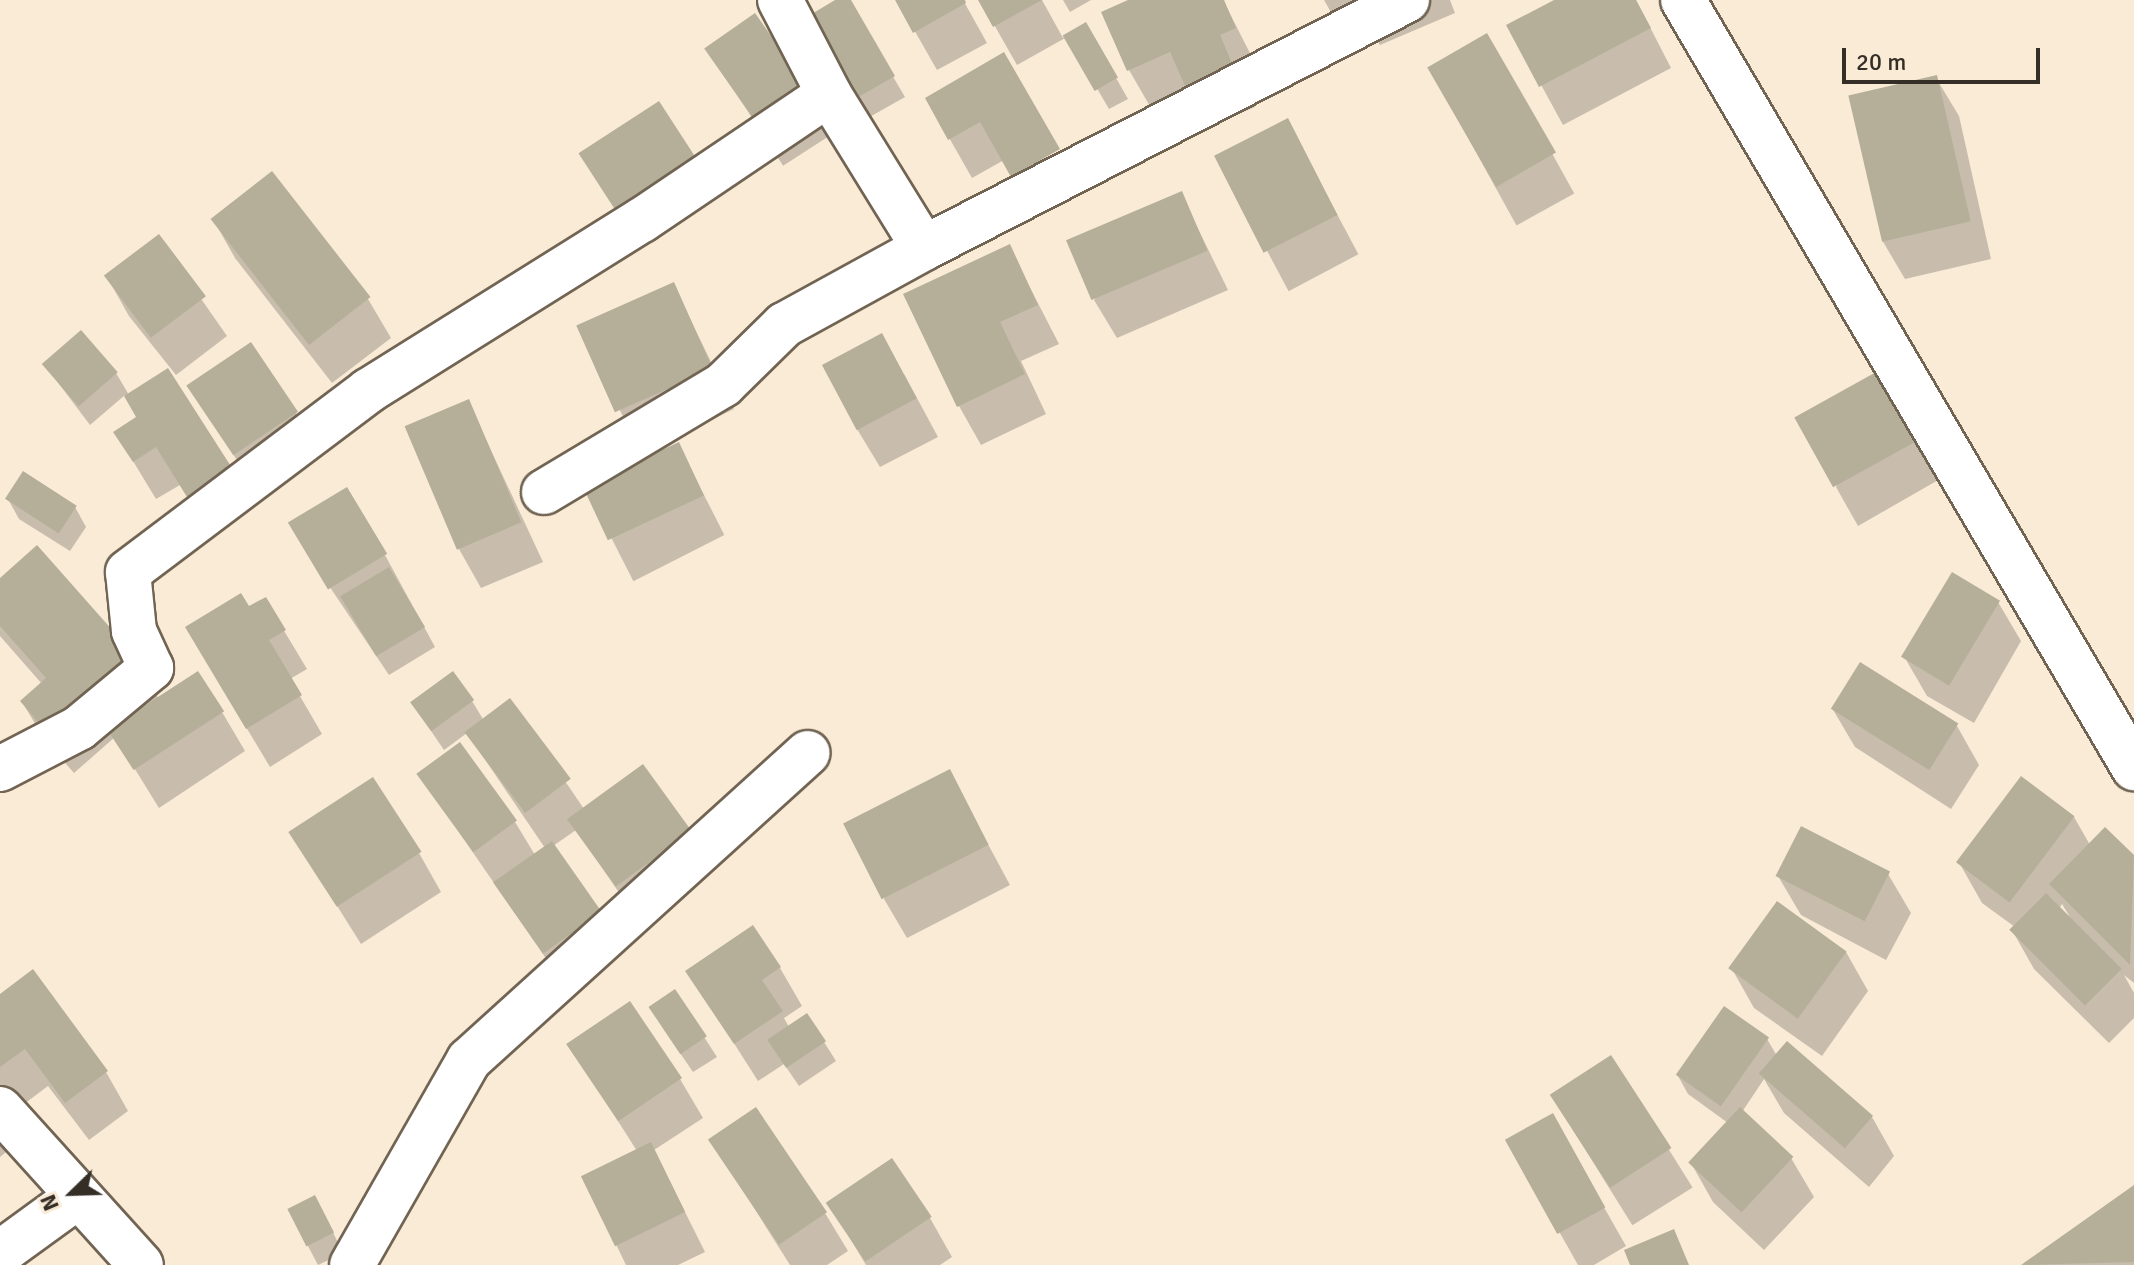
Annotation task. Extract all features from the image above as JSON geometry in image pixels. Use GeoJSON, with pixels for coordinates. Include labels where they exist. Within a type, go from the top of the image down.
{"type":"FeatureCollection","features":[{"type":"Feature","properties":{"kind":"street"},"geometry":{"type":"LineString","coordinates":[[780,0],[829,94],[924,248]]}},
{"type":"Feature","properties":{"kind":"street"},"geometry":{"type":"LineString","coordinates":[[544,492],[723,385],[784,325],[924,248],[1407,0]]}},
{"type":"Feature","properties":{"kind":"street"},"geometry":{"type":"LineString","coordinates":[[1683,0],[2134,768]]}},
{"type":"Feature","properties":{"kind":"street"},"geometry":{"type":"LineString","coordinates":[[0,769],[79,728],[151,668],[134,631],[128,572],[368,391],[642,220],[829,94]]}},
{"type":"Feature","properties":{"kind":"street"},"geometry":{"type":"LineString","coordinates":[[352,1265],[469,1060],[808,753]]}},
{"type":"Feature","properties":{"kind":"street"},"geometry":{"type":"LineString","coordinates":[[0,1109],[141,1265]]}},
{"type":"Feature","properties":{"kind":"street"},"geometry":{"type":"LineString","coordinates":[[0,1253],[77,1197]]}},
{"type":"Feature","properties":{"kind":"building"},"geometry":{"type":"Polygon","coordinates":[[[835,0],[851,0],[895,76],[853,100],[805,18],[835,0]]]}},
{"type":"Feature","properties":{"kind":"building"},"geometry":{"type":"Polygon","coordinates":[[[895,0],[965,0],[966,3],[913,33],[895,0]]]}},
{"type":"Feature","properties":{"kind":"building"},"geometry":{"type":"Polygon","coordinates":[[[978,0],[1042,0],[993,27],[978,0]]]}},
{"type":"Feature","properties":{"kind":"building"},"geometry":{"type":"Polygon","coordinates":[[[1128,0],[1224,0],[1236,28],[1220,35],[1234,68],[1186,88],[1170,52],[1127,71],[1101,12],[1128,0]]]}},
{"type":"Feature","properties":{"kind":"building"},"geometry":{"type":"Polygon","coordinates":[[[1554,0],[1636,0],[1651,28],[1539,87],[1506,25],[1554,0]]]}},
{"type":"Feature","properties":{"kind":"building"},"geometry":{"type":"Polygon","coordinates":[[[755,13],[811,93],[760,129],[704,49],[755,13]]]}},
{"type":"Feature","properties":{"kind":"building"},"geometry":{"type":"Polygon","coordinates":[[[1086,22],[1118,77],[1095,91],[1063,36],[1086,22]]]}},
{"type":"Feature","properties":{"kind":"building"},"geometry":{"type":"Polygon","coordinates":[[[1487,33],[1556,153],[1496,187],[1427,68],[1487,33]]]}},
{"type":"Feature","properties":{"kind":"building"},"geometry":{"type":"Polygon","coordinates":[[[1004,52],[1060,149],[1011,177],[980,122],[948,140],[925,98],[1004,52]]]}},
{"type":"Feature","properties":{"kind":"building"},"geometry":{"type":"Polygon","coordinates":[[[1937,75],[1971,221],[1882,242],[1848,95],[1937,75]]]}},
{"type":"Feature","properties":{"kind":"building"},"geometry":{"type":"Polygon","coordinates":[[[659,101],[695,157],[615,209],[578,153],[659,101]]]}},
{"type":"Feature","properties":{"kind":"building"},"geometry":{"type":"Polygon","coordinates":[[[1288,118],[1337,215],[1264,253],[1214,156],[1288,118]]]}},
{"type":"Feature","properties":{"kind":"building"},"geometry":{"type":"Polygon","coordinates":[[[272,171],[371,297],[309,345],[211,219],[272,171]]]}},
{"type":"Feature","properties":{"kind":"building"},"geometry":{"type":"Polygon","coordinates":[[[1182,191],[1207,251],[1091,300],[1066,240],[1182,191]]]}},
{"type":"Feature","properties":{"kind":"building"},"geometry":{"type":"Polygon","coordinates":[[[159,234],[206,296],[151,338],[104,276],[159,234]]]}},
{"type":"Feature","properties":{"kind":"building"},"geometry":{"type":"Polygon","coordinates":[[[1010,244],[1038,305],[1000,322],[1025,374],[957,407],[903,294],[1010,244]]]}},
{"type":"Feature","properties":{"kind":"building"},"geometry":{"type":"Polygon","coordinates":[[[674,282],[713,369],[615,412],[576,326],[674,282]]]}},
{"type":"Feature","properties":{"kind":"building"},"geometry":{"type":"Polygon","coordinates":[[[81,330],[118,372],[78,406],[42,364],[81,330]]]}},
{"type":"Feature","properties":{"kind":"building"},"geometry":{"type":"Polygon","coordinates":[[[882,333],[917,398],[857,430],[822,365],[882,333]]]}},
{"type":"Feature","properties":{"kind":"building"},"geometry":{"type":"Polygon","coordinates":[[[251,342],[298,412],[233,455],[186,386],[251,342]]]}},
{"type":"Feature","properties":{"kind":"building"},"geometry":{"type":"Polygon","coordinates":[[[1887,366],[1926,436],[1833,487],[1794,417],[1887,366]]]}},
{"type":"Feature","properties":{"kind":"building"},"geometry":{"type":"Polygon","coordinates":[[[168,368],[232,468],[187,497],[156,447],[133,462],[113,432],[136,417],[124,396],[168,368]]]}},
{"type":"Feature","properties":{"kind":"building"},"geometry":{"type":"Polygon","coordinates":[[[469,399],[521,522],[457,550],[405,426],[469,399]]]}},
{"type":"Feature","properties":{"kind":"building"},"geometry":{"type":"Polygon","coordinates":[[[679,442],[704,495],[608,540],[583,487],[679,442]]]}},
{"type":"Feature","properties":{"kind":"building"},"geometry":{"type":"Polygon","coordinates":[[[23,471],[77,506],[59,534],[5,499],[23,471]]]}},
{"type":"Feature","properties":{"kind":"building"},"geometry":{"type":"Polygon","coordinates":[[[347,487],[387,554],[328,589],[288,523],[347,487]]]}},
{"type":"Feature","properties":{"kind":"building"},"geometry":{"type":"Polygon","coordinates":[[[37,545],[137,658],[50,736],[20,701],[46,678],[0,626],[0,578],[37,545]]]}},
{"type":"Feature","properties":{"kind":"building"},"geometry":{"type":"Polygon","coordinates":[[[389,567],[425,627],[376,656],[340,596],[389,567]]]}},
{"type":"Feature","properties":{"kind":"building"},"geometry":{"type":"Polygon","coordinates":[[[1952,572],[2000,601],[1949,686],[1901,657],[1952,572]]]}},
{"type":"Feature","properties":{"kind":"building"},"geometry":{"type":"Polygon","coordinates":[[[241,593],[249,606],[266,597],[286,630],[269,640],[302,695],[246,729],[185,627],[241,593]]]}},
{"type":"Feature","properties":{"kind":"building"},"geometry":{"type":"Polygon","coordinates":[[[1860,662],[1958,723],[1929,770],[1831,709],[1860,662]]]}},
{"type":"Feature","properties":{"kind":"building"},"geometry":{"type":"Polygon","coordinates":[[[198,671],[224,711],[134,770],[107,730],[198,671]]]}},
{"type":"Feature","properties":{"kind":"building"},"geometry":{"type":"Polygon","coordinates":[[[453,671],[474,700],[431,731],[410,702],[453,671]]]}},
{"type":"Feature","properties":{"kind":"building"},"geometry":{"type":"Polygon","coordinates":[[[510,698],[571,779],[525,813],[464,732],[510,698]]]}},
{"type":"Feature","properties":{"kind":"building"},"geometry":{"type":"Polygon","coordinates":[[[460,742],[517,820],[473,852],[416,774],[460,742]]]}},
{"type":"Feature","properties":{"kind":"building"},"geometry":{"type":"Polygon","coordinates":[[[643,764],[692,831],[616,886],[567,819],[643,764]]]}},
{"type":"Feature","properties":{"kind":"building"},"geometry":{"type":"Polygon","coordinates":[[[950,769],[989,845],[882,899],[843,823],[950,769]]]}},
{"type":"Feature","properties":{"kind":"building"},"geometry":{"type":"Polygon","coordinates":[[[2021,776],[2075,816],[2010,903],[1956,862],[2021,776]]]}},
{"type":"Feature","properties":{"kind":"building"},"geometry":{"type":"Polygon","coordinates":[[[373,777],[421,852],[337,907],[288,832],[373,777]]]}},
{"type":"Feature","properties":{"kind":"building"},"geometry":{"type":"Polygon","coordinates":[[[1801,826],[1890,871],[1865,921],[1776,876],[1801,826]]]}},
{"type":"Feature","properties":{"kind":"building"},"geometry":{"type":"Polygon","coordinates":[[[2105,827],[2134,855],[2130,965],[2049,884],[2105,827]]]}},
{"type":"Feature","properties":{"kind":"building"},"geometry":{"type":"Polygon","coordinates":[[[552,841],[602,912],[543,954],[493,882],[552,841]]]}},
{"type":"Feature","properties":{"kind":"building"},"geometry":{"type":"Polygon","coordinates":[[[2046,893],[2122,969],[2085,1005],[2009,930],[2046,893]]]}},
{"type":"Feature","properties":{"kind":"building"},"geometry":{"type":"Polygon","coordinates":[[[1777,901],[1847,952],[1798,1019],[1728,968],[1777,901]]]}},
{"type":"Feature","properties":{"kind":"building"},"geometry":{"type":"Polygon","coordinates":[[[753,925],[781,967],[762,980],[783,1011],[734,1044],[685,971],[753,925]]]}},
{"type":"Feature","properties":{"kind":"building"},"geometry":{"type":"Polygon","coordinates":[[[33,969],[108,1071],[65,1103],[25,1049],[0,1067],[0,994],[33,969]]]}},
{"type":"Feature","properties":{"kind":"building"},"geometry":{"type":"Polygon","coordinates":[[[675,989],[707,1036],[680,1054],[648,1007],[675,989]]]}},
{"type":"Feature","properties":{"kind":"building"},"geometry":{"type":"Polygon","coordinates":[[[630,1001],[682,1078],[618,1121],[566,1044],[630,1001]]]}},
{"type":"Feature","properties":{"kind":"building"},"geometry":{"type":"Polygon","coordinates":[[[1724,1006],[1769,1038],[1721,1106],[1676,1075],[1724,1006]]]}},
{"type":"Feature","properties":{"kind":"building"},"geometry":{"type":"Polygon","coordinates":[[[807,1013],[826,1041],[786,1068],[767,1040],[807,1013]]]}},
{"type":"Feature","properties":{"kind":"building"},"geometry":{"type":"Polygon","coordinates":[[[1787,1041],[1873,1116],[1845,1148],[1759,1073],[1787,1041]]]}},
{"type":"Feature","properties":{"kind":"building"},"geometry":{"type":"Polygon","coordinates":[[[1611,1055],[1671,1148],[1610,1188],[1550,1095],[1611,1055]]]}},
{"type":"Feature","properties":{"kind":"building"},"geometry":{"type":"Polygon","coordinates":[[[756,1107],[827,1212],[779,1245],[708,1139],[756,1107]]]}},
{"type":"Feature","properties":{"kind":"building"},"geometry":{"type":"Polygon","coordinates":[[[1740,1107],[1793,1157],[1742,1212],[1688,1163],[1740,1107]]]}},
{"type":"Feature","properties":{"kind":"building"},"geometry":{"type":"Polygon","coordinates":[[[1553,1113],[1605,1207],[1557,1234],[1505,1140],[1553,1113]]]}},
{"type":"Feature","properties":{"kind":"building"},"geometry":{"type":"Polygon","coordinates":[[[651,1142],[685,1212],[615,1246],[581,1176],[651,1142]]]}},
{"type":"Feature","properties":{"kind":"building"},"geometry":{"type":"Polygon","coordinates":[[[892,1158],[932,1217],[865,1262],[826,1203],[892,1158]]]}},
{"type":"Feature","properties":{"kind":"building"},"geometry":{"type":"Polygon","coordinates":[[[2134,1185],[2134,1262],[2021,1265],[2134,1185]]]}},
{"type":"Feature","properties":{"kind":"building"},"geometry":{"type":"Polygon","coordinates":[[[315,1195],[334,1232],[306,1246],[287,1209],[315,1195]]]}},
{"type":"Feature","properties":{"kind":"building"},"geometry":{"type":"Polygon","coordinates":[[[1674,1229],[1689,1265],[1630,1265],[1624,1250],[1674,1229]]]}}]}
